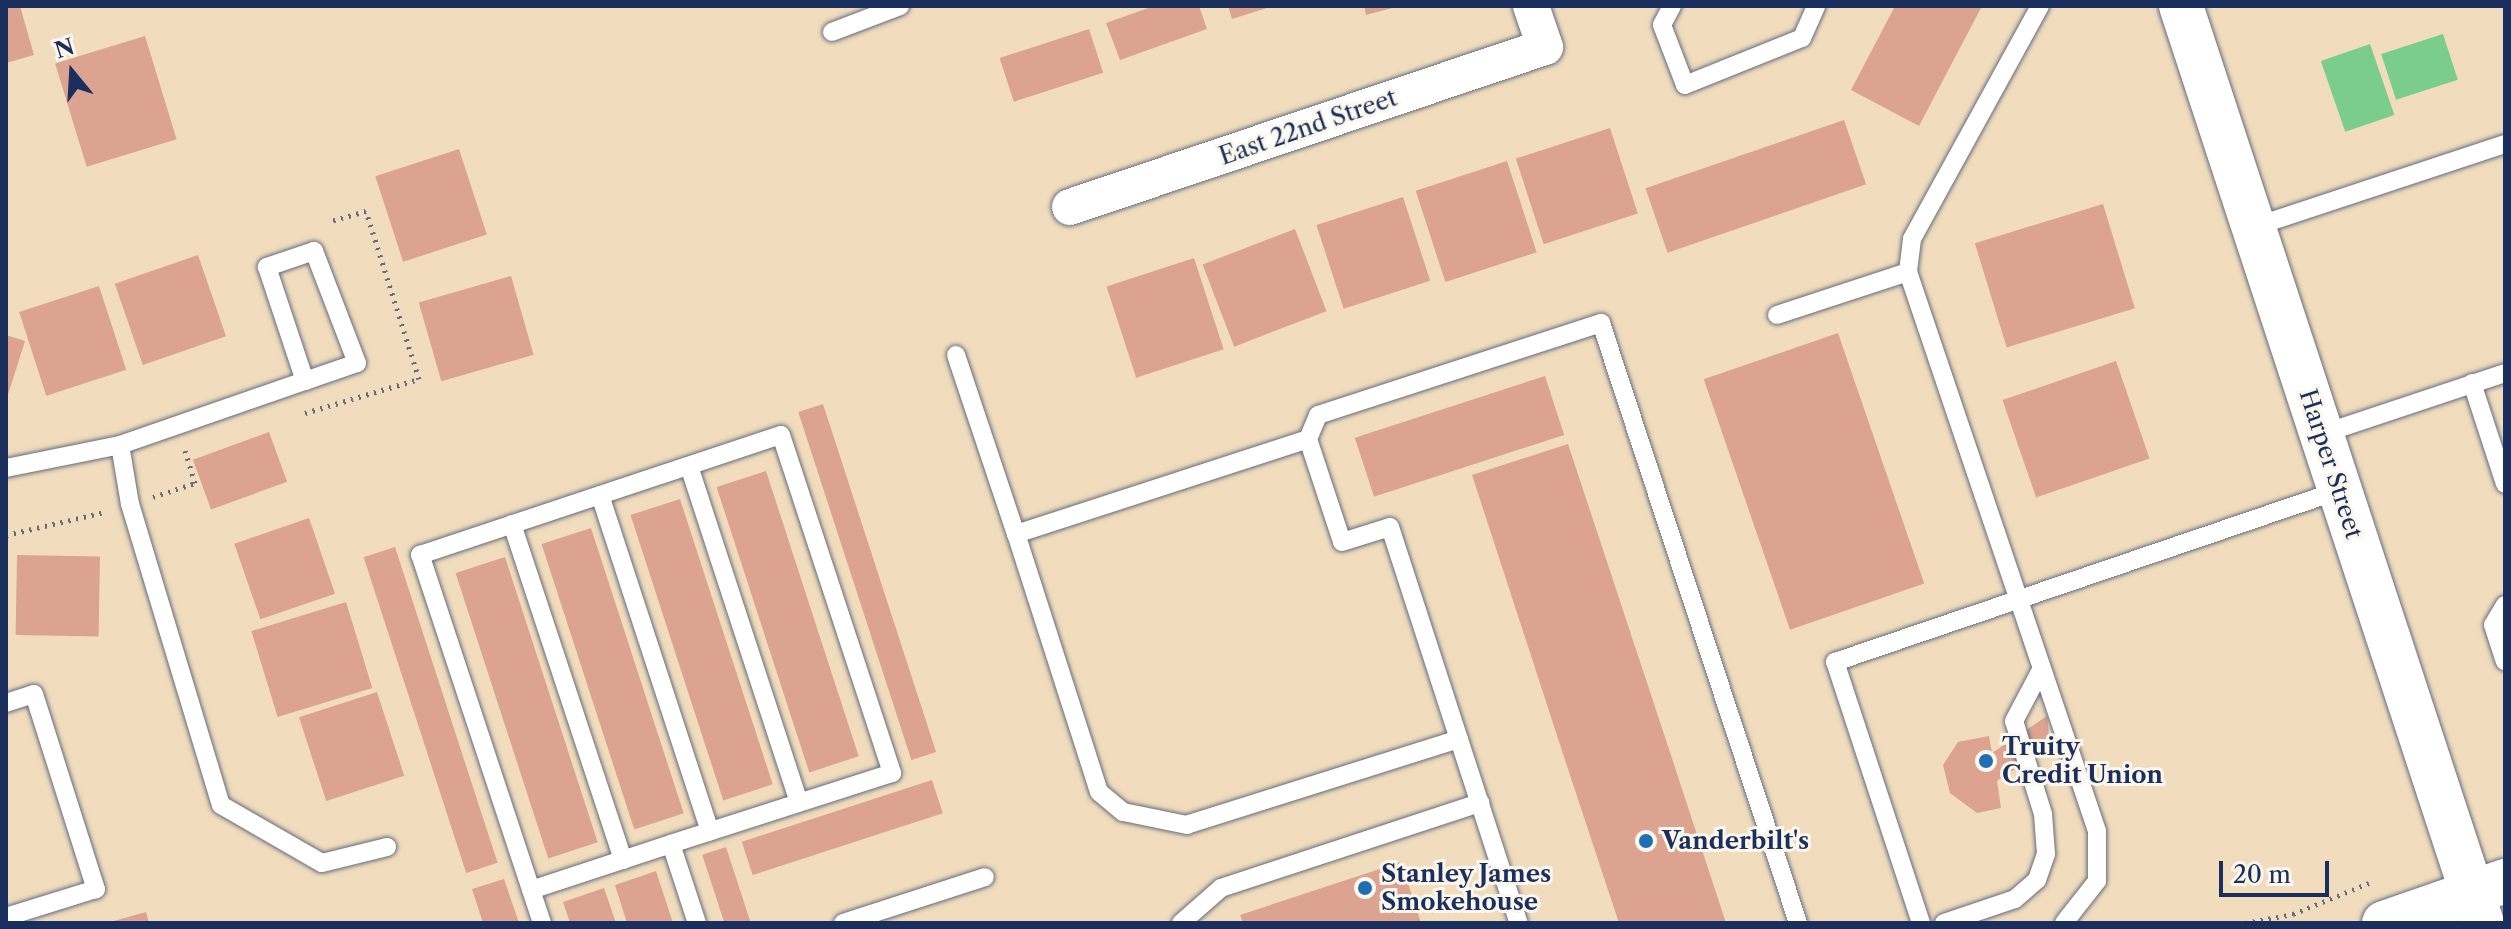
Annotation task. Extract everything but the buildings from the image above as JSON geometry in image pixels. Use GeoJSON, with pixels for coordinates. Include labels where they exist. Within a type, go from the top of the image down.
{"type":"FeatureCollection","features":[{"type":"Feature","properties":{"kind":"street","name":"East 22nd Street"},"geometry":{"type":"LineString","coordinates":[[1070,207],[1545,47],[1531,6]]}},
{"type":"Feature","properties":{"kind":"street","name":"Harper Street"},"geometry":{"type":"LineString","coordinates":[[2181,6],[2340,490],[2486,899]]}},
{"type":"Feature","properties":{"kind":"street"},"geometry":{"type":"LineString","coordinates":[[2384,923],[2486,899]]}},
{"type":"Feature","properties":{"kind":"lane"},"geometry":{"type":"LineString","coordinates":[[832,32],[900,6]]}},
{"type":"Feature","properties":{"kind":"lane"},"geometry":{"type":"LineString","coordinates":[[1672,6],[1662,25],[1685,85],[1802,38],[1816,6]]}},
{"type":"Feature","properties":{"kind":"lane"},"geometry":{"type":"LineString","coordinates":[[2040,6],[1912,239],[1908,272],[2097,831],[2097,881],[2064,923]]}},
{"type":"Feature","properties":{"kind":"lane"},"geometry":{"type":"LineString","coordinates":[[2254,227],[2505,144]]}},
{"type":"Feature","properties":{"kind":"lane"},"geometry":{"type":"LineString","coordinates":[[6,468],[120,445],[305,381],[357,363],[314,251],[267,267],[305,381]]}},
{"type":"Feature","properties":{"kind":"lane"},"geometry":{"type":"LineString","coordinates":[[1777,315],[1908,272]]}},
{"type":"Feature","properties":{"kind":"lane"},"geometry":{"type":"LineString","coordinates":[[1519,923],[1390,527],[1342,542],[1308,439],[1318,415],[1601,323],[1798,923]]}},
{"type":"Feature","properties":{"kind":"lane"},"geometry":{"type":"LineString","coordinates":[[956,355],[1099,792],[1123,812],[1187,825],[1459,739]]}},
{"type":"Feature","properties":{"kind":"lane"},"geometry":{"type":"LineString","coordinates":[[2322,434],[2505,373]]}},
{"type":"Feature","properties":{"kind":"lane"},"geometry":{"type":"LineString","coordinates":[[2472,383],[2505,484]]}},
{"type":"Feature","properties":{"kind":"lane"},"geometry":{"type":"LineString","coordinates":[[531,890],[892,773],[781,435],[420,555],[531,890],[542,923]]}},
{"type":"Feature","properties":{"kind":"lane"},"geometry":{"type":"LineString","coordinates":[[1016,534],[1308,439]]}},
{"type":"Feature","properties":{"kind":"lane"},"geometry":{"type":"LineString","coordinates":[[120,445],[130,504],[221,805],[322,863],[387,847]]}},
{"type":"Feature","properties":{"kind":"lane"},"geometry":{"type":"LineString","coordinates":[[689,466],[799,803]]}},
{"type":"Feature","properties":{"kind":"lane"},"geometry":{"type":"LineString","coordinates":[[1921,923],[1835,662],[2340,490]]}},
{"type":"Feature","properties":{"kind":"lane"},"geometry":{"type":"LineString","coordinates":[[600,495],[710,832]]}},
{"type":"Feature","properties":{"kind":"lane"},"geometry":{"type":"LineString","coordinates":[[512,524],[623,860]]}},
{"type":"Feature","properties":{"kind":"lane"},"geometry":{"type":"LineString","coordinates":[[2505,605],[2493,625],[2505,661]]}},
{"type":"Feature","properties":{"kind":"lane"},"geometry":{"type":"LineString","coordinates":[[1944,923],[2015,899],[2037,880],[2046,854],[2043,814],[2014,721],[2041,670]]}},
{"type":"Feature","properties":{"kind":"lane"},"geometry":{"type":"LineString","coordinates":[[6,703],[34,694],[96,889],[6,917]]}},
{"type":"Feature","properties":{"kind":"lane"},"geometry":{"type":"LineString","coordinates":[[1181,923],[1221,888],[1480,803]]}},
{"type":"Feature","properties":{"kind":"lane"},"geometry":{"type":"LineString","coordinates":[[671,844],[697,923]]}},
{"type":"Feature","properties":{"kind":"lane"},"geometry":{"type":"LineString","coordinates":[[843,923],[985,877]]}},
{"type":"Feature","properties":{"kind":"lane"},"geometry":{"type":"LineString","coordinates":[[900,904],[906,923]]}},
{"type":"Feature","properties":{"kind":"path"},"geometry":{"type":"LineString","coordinates":[[2245,923],[2293,914],[2376,881]]}},
{"type":"Feature","properties":{"kind":"green space"},"geometry":{"type":"Polygon","coordinates":[[[2443,34],[2458,80],[2396,100],[2381,54],[2443,34]]]}},
{"type":"Feature","properties":{"kind":"green space"},"geometry":{"type":"Polygon","coordinates":[[[2370,44],[2394,115],[2345,132],[2321,61],[2370,44]]]}},
{"type":"Feature","properties":{"kind":"place","name":"Truity Credit Union"},"geometry":{"type":"Point","coordinates":[1986,761]}},
{"type":"Feature","properties":{"kind":"place","name":"Vanderbilt's"},"geometry":{"type":"Point","coordinates":[1646,841]}},
{"type":"Feature","properties":{"kind":"place","name":"Stanley James Smokehouse"},"geometry":{"type":"Point","coordinates":[1365,888]}}]}
